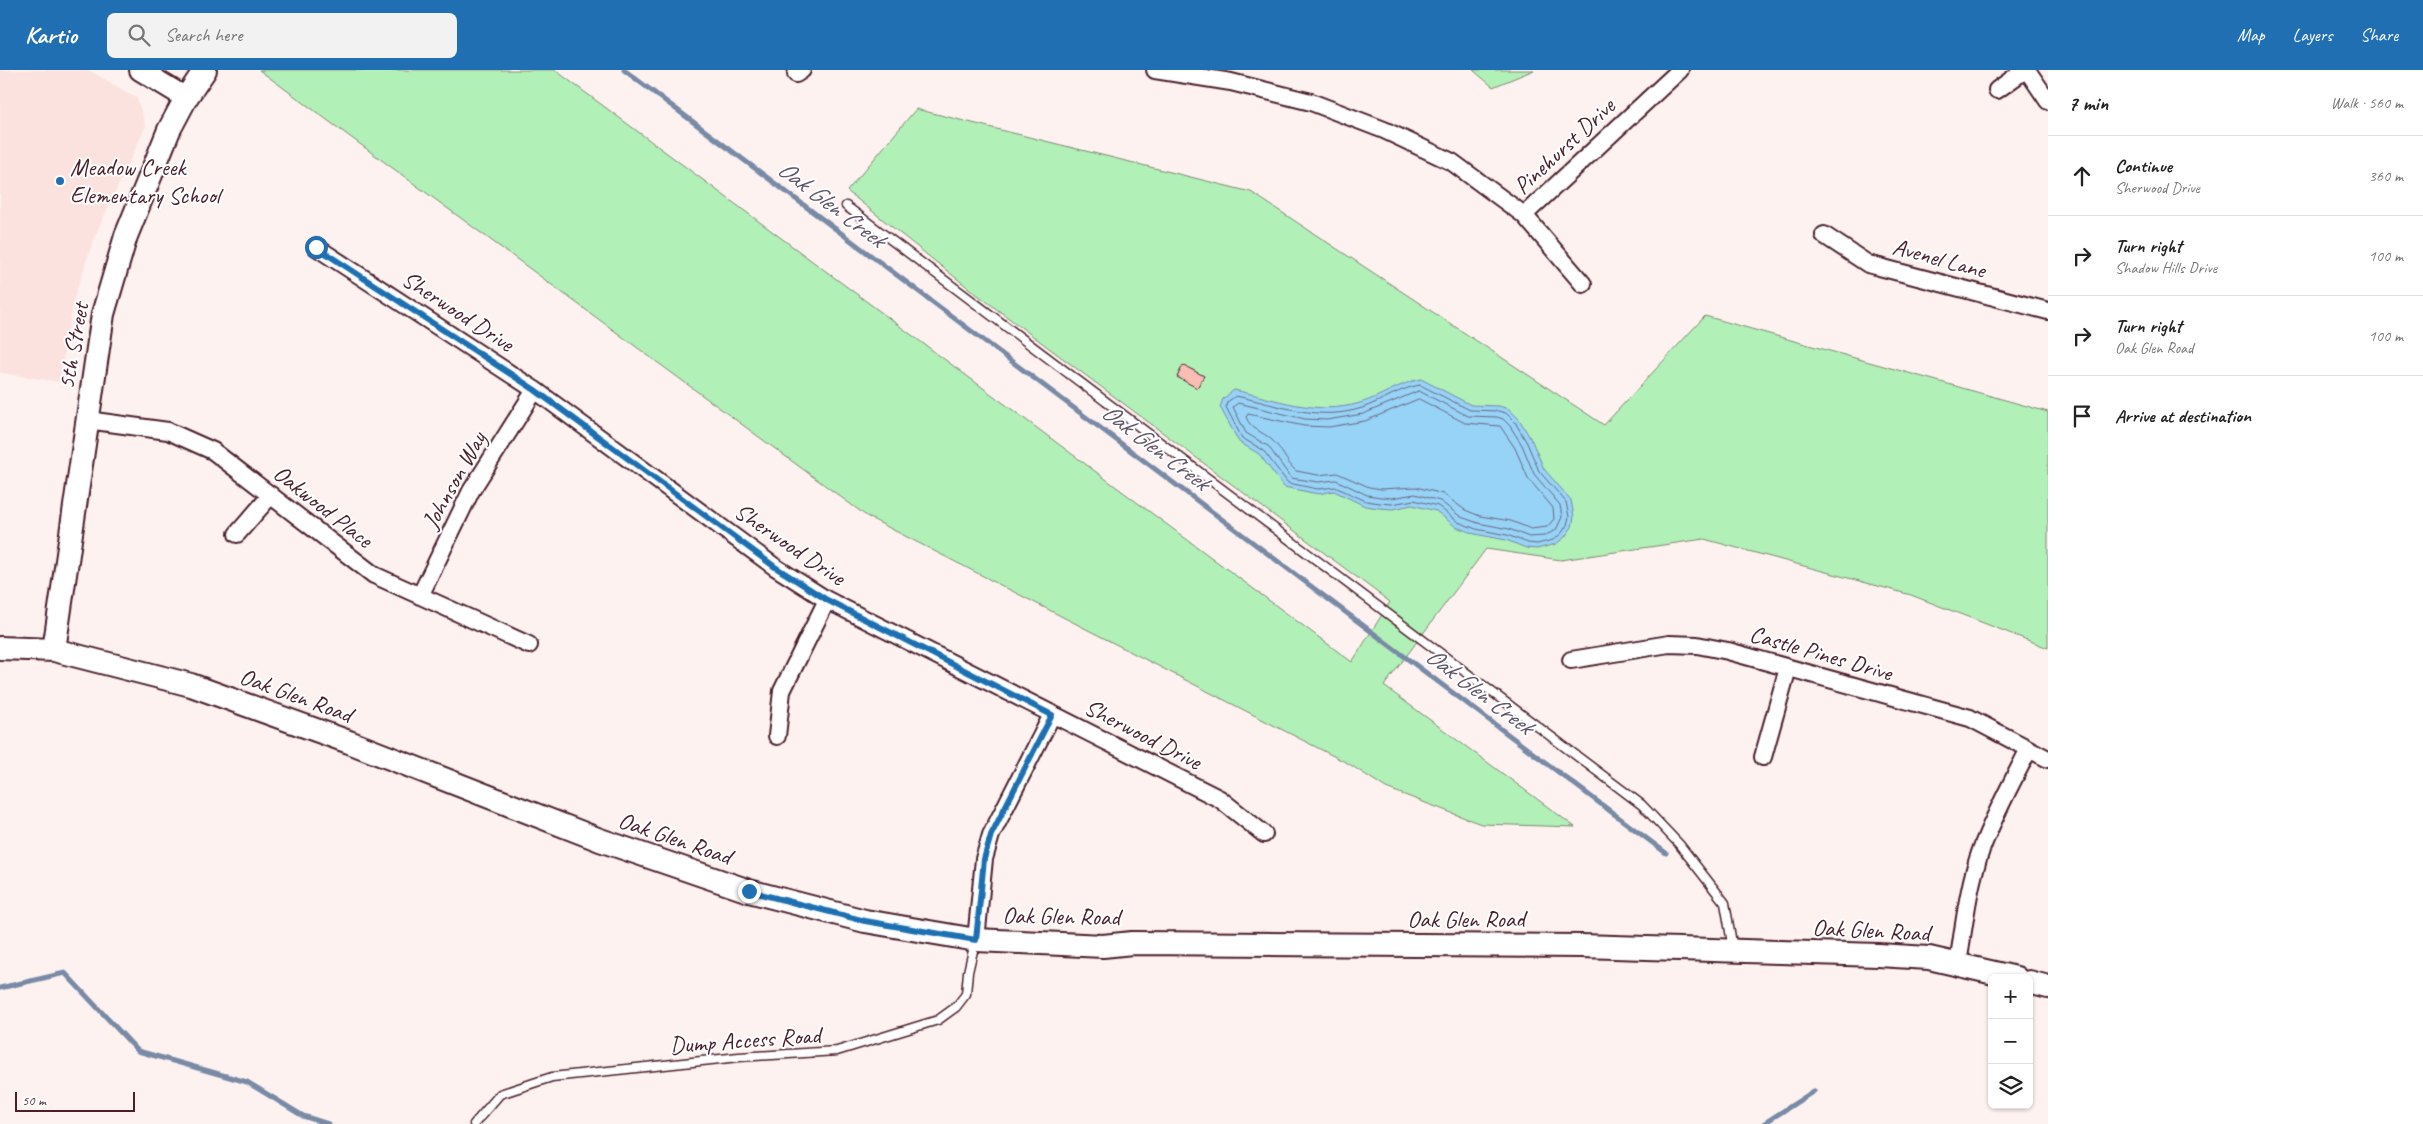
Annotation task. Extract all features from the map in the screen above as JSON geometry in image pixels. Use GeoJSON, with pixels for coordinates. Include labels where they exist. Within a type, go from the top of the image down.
{"type":"FeatureCollection","features":[{"type":"Feature","properties":{"kind":"main road","name":"5th Street"},"geometry":{"type":"LineString","coordinates":[[54,650],[103,314],[126,236],[169,130],[186,98],[205,70]]}},
{"type":"Feature","properties":{"kind":"main road","name":"Oak Glen Road"},"geometry":{"type":"LineString","coordinates":[[0,648],[54,650],[191,685],[349,742],[600,840],[749,891],[865,921],[976,940],[1103,946],[1132,943],[1581,946],[1733,951],[1929,958],[1999,974]]}},
{"type":"Feature","properties":{"kind":"main road"},"geometry":{"type":"LineString","coordinates":[[2033,983],[2048,987]]}},
{"type":"Feature","properties":{"kind":"street"},"geometry":{"type":"LineString","coordinates":[[140,70],[186,98]]}},
{"type":"Feature","properties":{"kind":"street"},"geometry":{"type":"LineString","coordinates":[[1155,70],[1231,82],[1311,102],[1384,130],[1452,162],[1524,215],[1583,284]]}},
{"type":"Feature","properties":{"kind":"street","name":"Pinehurst Drive"},"geometry":{"type":"LineString","coordinates":[[1524,215],[1680,70]]}},
{"type":"Feature","properties":{"kind":"street"},"geometry":{"type":"LineString","coordinates":[[1996,90],[2026,70],[2048,101]]}},
{"type":"Feature","properties":{"kind":"street","name":"Avenel Lane"},"geometry":{"type":"LineString","coordinates":[[1824,235],[1868,264],[2048,312]]}},
{"type":"Feature","properties":{"kind":"street","name":"Sherwood Drive"},"geometry":{"type":"LineString","coordinates":[[316,247],[535,390],[775,567],[827,600],[1220,799],[1264,834]]}},
{"type":"Feature","properties":{"kind":"street","name":"Johnson Way"},"geometry":{"type":"LineString","coordinates":[[420,596],[471,491],[535,390]]}},
{"type":"Feature","properties":{"kind":"street","name":"Oakwood Place"},"geometry":{"type":"LineString","coordinates":[[87,420],[168,431],[213,450],[374,575],[529,645]]}},
{"type":"Feature","properties":{"kind":"street"},"geometry":{"type":"LineString","coordinates":[[237,534],[271,495]]}},
{"type":"Feature","properties":{"kind":"street"},"geometry":{"type":"LineString","coordinates":[[777,736],[782,691],[827,600]]}},
{"type":"Feature","properties":{"kind":"street","name":"Castle Pines Drive"},"geometry":{"type":"LineString","coordinates":[[1571,660],[1669,644],[1697,645],[1728,651],[1970,718],[2048,759]]}},
{"type":"Feature","properties":{"kind":"street"},"geometry":{"type":"LineString","coordinates":[[1763,757],[1788,668]]}},
{"type":"Feature","properties":{"kind":"street"},"geometry":{"type":"LineString","coordinates":[[976,940],[984,859],[991,835],[1052,715]]}},
{"type":"Feature","properties":{"kind":"street"},"geometry":{"type":"LineString","coordinates":[[1958,964],[1972,883],[1981,851],[1997,811],[2029,749]]}},
{"type":"Feature","properties":{"kind":"lane"},"geometry":{"type":"LineString","coordinates":[[846,206],[1642,805],[1680,844],[1724,903],[1733,951]]}},
{"type":"Feature","properties":{"kind":"lane","name":"Dump Access Road"},"geometry":{"type":"LineString","coordinates":[[474,1124],[500,1094],[552,1077],[739,1057],[837,1052],[938,1020],[956,1007],[966,994],[968,972],[976,940]]}},
{"type":"Feature","properties":{"kind":"shaded area","name":"Meadow Creek Elementary School"},"geometry":{"type":"Polygon","coordinates":[[[0,70],[89,70],[137,98],[146,126],[95,236],[74,299],[59,382],[0,373],[0,70]]]}},
{"type":"Feature","properties":{"kind":"green space"},"geometry":{"type":"Polygon","coordinates":[[[259,70],[555,70],[1352,662],[1390,602],[971,290],[847,191],[916,109],[1251,192],[1604,425],[1705,316],[2048,412],[2048,648],[1911,595],[1704,539],[1561,560],[1486,549],[1384,686],[1575,827],[1481,824],[1386,788],[1349,764],[868,517],[259,70]]]}},
{"type":"Feature","properties":{"kind":"green space"},"geometry":{"type":"Polygon","coordinates":[[[1473,70],[1534,70],[1493,87],[1473,70]]]}},
{"type":"Feature","properties":{"kind":"water"},"geometry":{"type":"Polygon","coordinates":[[[1421,379],[1471,405],[1499,406],[1509,409],[1519,419],[1532,441],[1544,469],[1571,500],[1574,517],[1572,527],[1565,537],[1556,544],[1537,549],[1526,548],[1506,540],[1475,534],[1456,527],[1436,511],[1412,505],[1393,509],[1365,506],[1334,491],[1318,494],[1284,487],[1259,454],[1239,442],[1220,407],[1223,399],[1234,390],[1296,405],[1328,408],[1344,407],[1360,403],[1421,379]]]}},
{"type":"Feature","properties":{"kind":"building"},"geometry":{"type":"Polygon","coordinates":[[[1183,365],[1204,376],[1197,388],[1177,377],[1183,365]]]}},
{"type":"Feature","properties":{"kind":"waterway","name":"Oak Glen Creek"},"geometry":{"type":"LineString","coordinates":[[624,70],[1666,853]]}},
{"type":"Feature","properties":{"kind":"waterway"},"geometry":{"type":"LineString","coordinates":[[0,988],[65,973],[138,1051],[247,1082],[303,1116],[328,1124]]}},
{"type":"Feature","properties":{"kind":"waterway"},"geometry":{"type":"LineString","coordinates":[[1763,1124],[1814,1091]]}},
{"type":"Feature","properties":{"kind":"place","name":"Meadow Creek Elementary School"},"geometry":{"type":"Point","coordinates":[60,181]}},
{"type":"Feature","properties":{"kind":"route"},"geometry":{"type":"LineString","coordinates":[[316,247],[535,390],[775,567],[827,600],[1052,715],[991,835],[984,859],[976,940],[865,921],[749,891]]}}]}
